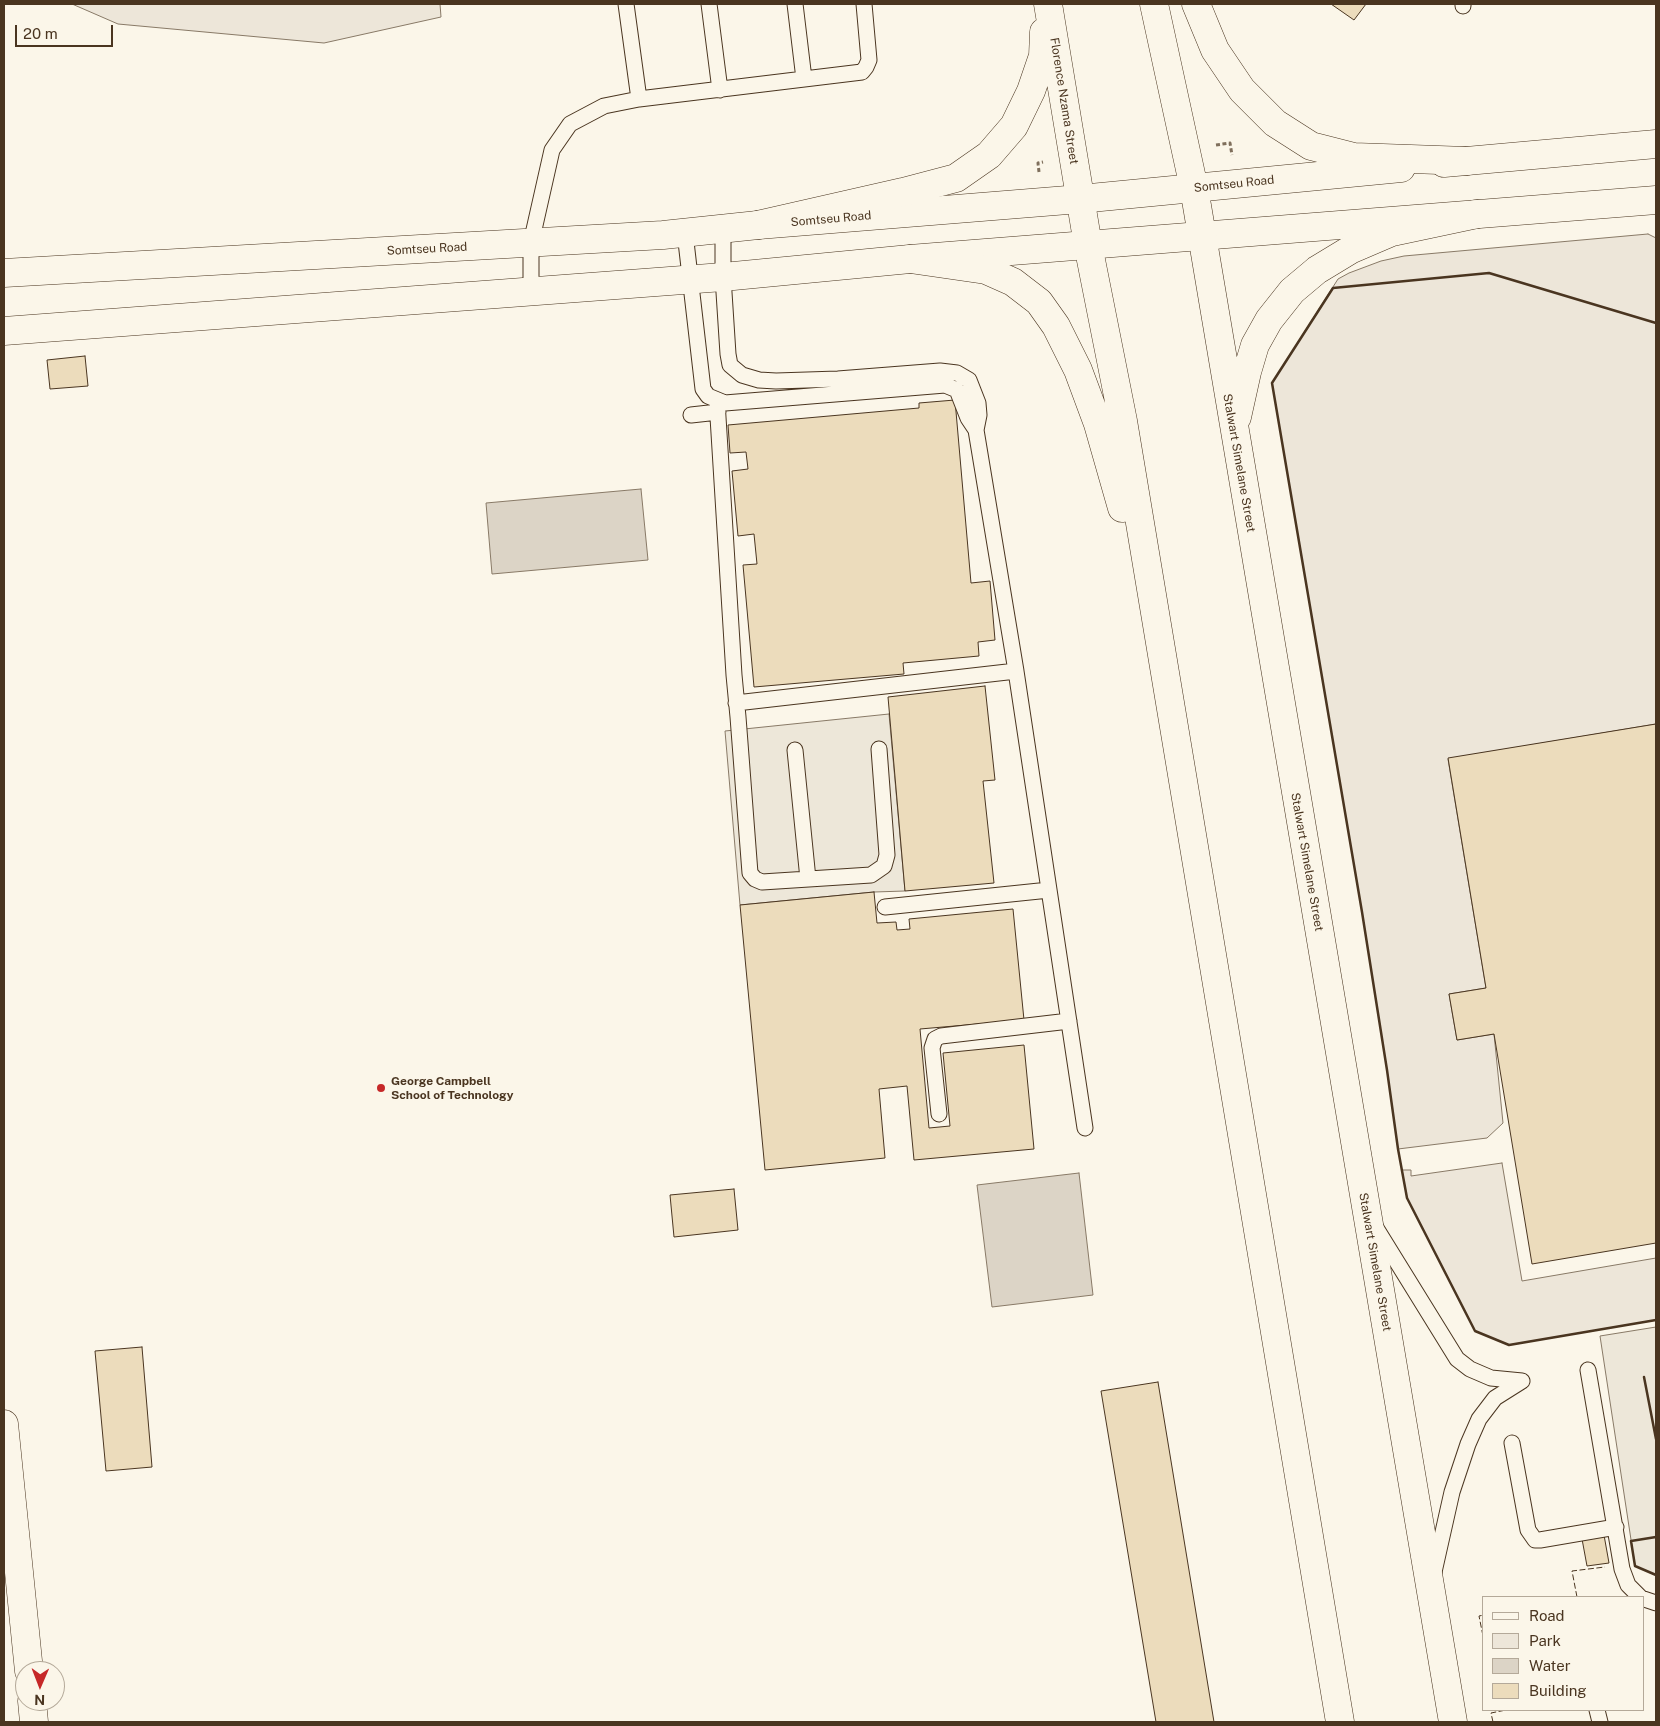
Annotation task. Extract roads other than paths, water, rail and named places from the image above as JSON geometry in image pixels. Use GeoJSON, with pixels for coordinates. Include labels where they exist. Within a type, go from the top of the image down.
{"type":"FeatureCollection","features":[{"type":"Feature","properties":{"kind":"main road","name":"Florence Nzama Street"},"geometry":{"type":"LineString","coordinates":[[1047,4],[1080,199]]}},
{"type":"Feature","properties":{"kind":"main road"},"geometry":{"type":"LineString","coordinates":[[758,225],[956,178],[989,156],[1014,126],[1031,91],[1043,56],[1047,4]]}},
{"type":"Feature","properties":{"kind":"main road","name":"Stalwart Simelane Street"},"geometry":{"type":"LineString","coordinates":[[1154,4],[1194,188],[1453,1722]]}},
{"type":"Feature","properties":{"kind":"main road"},"geometry":{"type":"LineString","coordinates":[[1196,4],[1215,50],[1242,90],[1274,122],[1311,146],[1354,158],[1467,161]]}},
{"type":"Feature","properties":{"kind":"main road","name":"Somtseu Road"},"geometry":{"type":"LineString","coordinates":[[4,273],[684,233],[758,225],[1080,199],[1656,144]]}},
{"type":"Feature","properties":{"kind":"main road"},"geometry":{"type":"LineString","coordinates":[[1080,199],[1123,421],[1340,1722]]}},
{"type":"Feature","properties":{"kind":"main road"},"geometry":{"type":"LineString","coordinates":[[4,331],[689,279],[1201,235],[1656,200]]}},
{"type":"Feature","properties":{"kind":"main road"},"geometry":{"type":"LineString","coordinates":[[1234,432],[1255,345],[1269,320],[1292,291],[1317,270],[1350,250],[1392,232],[1476,214]]}},
{"type":"Feature","properties":{"kind":"main road"},"geometry":{"type":"LineString","coordinates":[[910,259],[986,270],[1013,282],[1038,302],[1056,326],[1078,370],[1098,424],[1158,637]]}},
{"type":"Feature","properties":{"kind":"main road"},"geometry":{"type":"LineString","coordinates":[[4,1424],[28,1661]]}},
{"type":"Feature","properties":{"kind":"lane"},"geometry":{"type":"LineString","coordinates":[[626,4],[639,100]]}},
{"type":"Feature","properties":{"kind":"lane"},"geometry":{"type":"LineString","coordinates":[[709,4],[720,90]]}},
{"type":"Feature","properties":{"kind":"lane"},"geometry":{"type":"LineString","coordinates":[[795,4],[804,78]]}},
{"type":"Feature","properties":{"kind":"lane"},"geometry":{"type":"LineString","coordinates":[[531,291],[531,243],[552,150],[570,124],[604,106],[804,78],[862,72],[869,60],[864,4]]}},
{"type":"Feature","properties":{"kind":"lane"},"geometry":{"type":"LineString","coordinates":[[723,229],[722,276],[728,354],[730,365],[742,376],[839,387],[951,387],[957,390],[968,418],[976,430],[1016,671],[1085,1128]]}},
{"type":"Feature","properties":{"kind":"lane"},"geometry":{"type":"LineString","coordinates":[[684,233],[703,389],[717,407],[736,703],[750,873],[754,879],[762,882],[871,875],[884,866],[887,855],[879,749]]}},
{"type":"Feature","properties":{"kind":"lane"},"geometry":{"type":"LineString","coordinates":[[691,415],[726,403],[839,387]]}},
{"type":"Feature","properties":{"kind":"lane"},"geometry":{"type":"LineString","coordinates":[[736,703],[1016,671]]}},
{"type":"Feature","properties":{"kind":"lane"},"geometry":{"type":"LineString","coordinates":[[794,750],[808,879]]}},
{"type":"Feature","properties":{"kind":"lane"},"geometry":{"type":"LineString","coordinates":[[885,907],[1049,890]]}},
{"type":"Feature","properties":{"kind":"lane"},"geometry":{"type":"LineString","coordinates":[[939,1114],[932,1048],[934,1039],[941,1036],[1068,1020]]}},
{"type":"Feature","properties":{"kind":"lane"},"geometry":{"type":"LineString","coordinates":[[1366,1212],[1456,1359],[1470,1369],[1491,1378],[1522,1381],[1495,1398],[1479,1419],[1468,1444],[1452,1492],[1430,1589]]}},
{"type":"Feature","properties":{"kind":"lane"},"geometry":{"type":"LineString","coordinates":[[1588,1370],[1625,1577],[1628,1584],[1639,1596]]}},
{"type":"Feature","properties":{"kind":"lane"},"geometry":{"type":"LineString","coordinates":[[1512,1443],[1528,1530],[1535,1540],[1616,1528]]}},
{"type":"Feature","properties":{"kind":"water"},"geometry":{"type":"Polygon","coordinates":[[[641,489],[648,560],[492,574],[486,503],[641,489]]]}},
{"type":"Feature","properties":{"kind":"water"},"geometry":{"type":"Polygon","coordinates":[[[1079,1173],[1093,1295],[992,1307],[977,1185],[1079,1173]]]}},
{"type":"Feature","properties":{"kind":"place","name":"George Campbell School of Technology"},"geometry":{"type":"Point","coordinates":[381,1088]}}]}
